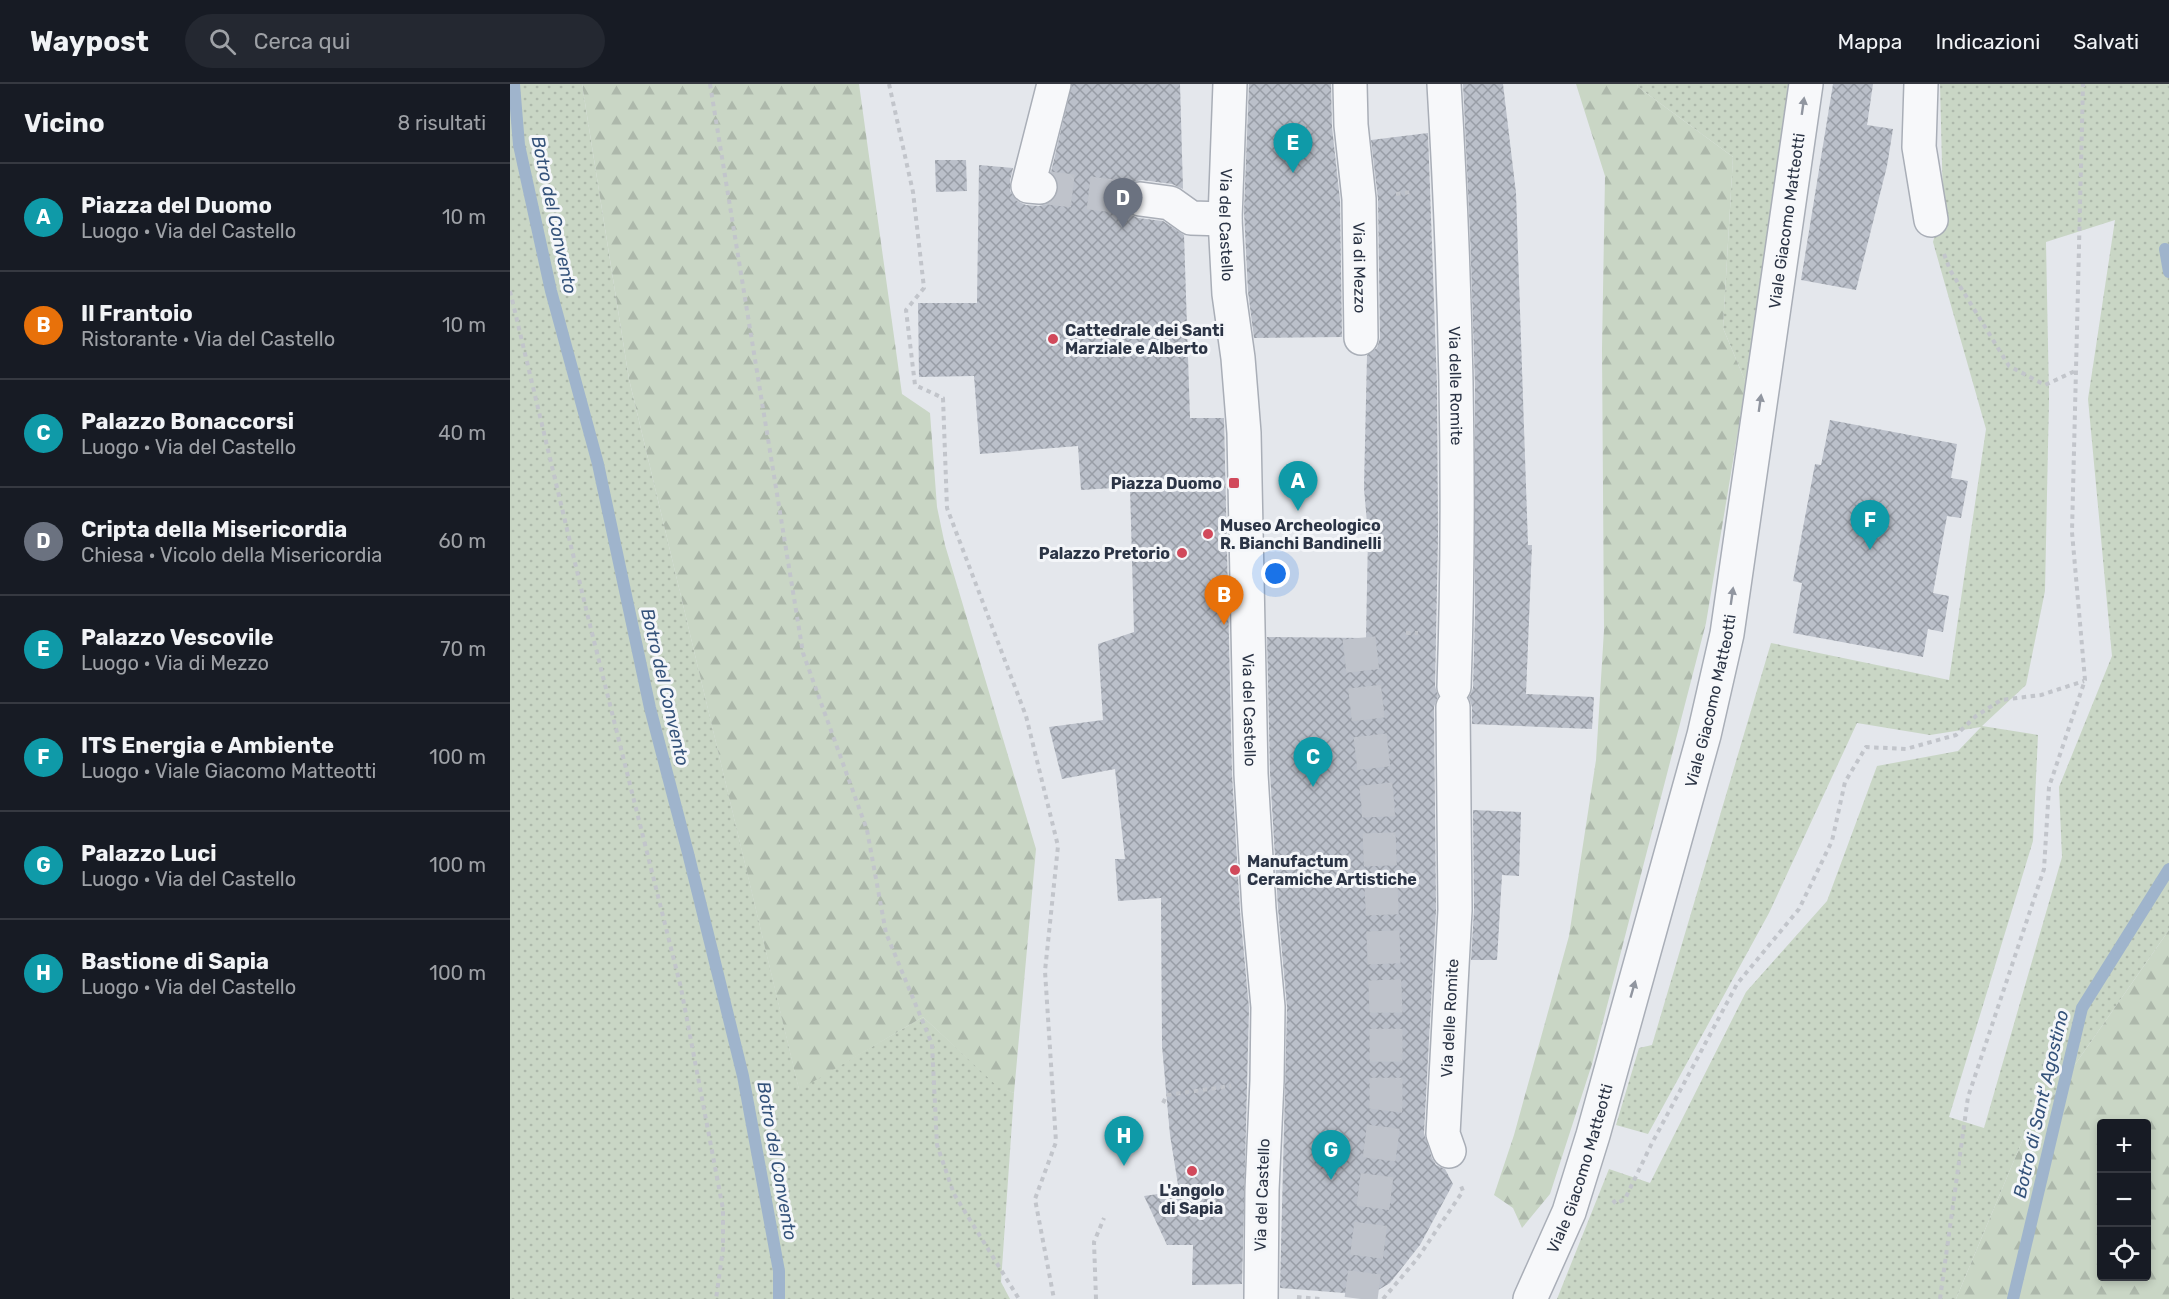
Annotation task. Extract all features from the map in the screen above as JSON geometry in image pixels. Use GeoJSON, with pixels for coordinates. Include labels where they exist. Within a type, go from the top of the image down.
{"type":"FeatureCollection","features":[{"type":"Feature","properties":{"kind":"street"},"geometry":{"type":"LineString","coordinates":[[1040,188],[1028,186],[1054,84]]}},
{"type":"Feature","properties":{"kind":"street","name":"Via del Castello"},"geometry":{"type":"LineString","coordinates":[[1230,84],[1225,219],[1229,294],[1238,358],[1244,433],[1251,763],[1259,909],[1268,1007],[1262,1179],[1261,1299]]}},
{"type":"Feature","properties":{"kind":"street","name":"Via di Mezzo"},"geometry":{"type":"LineString","coordinates":[[1350,84],[1351,125],[1359,199],[1361,338]]}},
{"type":"Feature","properties":{"kind":"street","name":"Via delle Romite"},"geometry":{"type":"LineString","coordinates":[[1444,84],[1456,363],[1457,532],[1454,697],[1455,910],[1443,1134],[1449,1151]]}},
{"type":"Feature","properties":{"kind":"street","name":"Viale Giacomo Matteotti"},"geometry":{"type":"LineString","coordinates":[[1530,1299],[1569,1212],[1593,1135],[1707,724],[1727,634],[1806,84]]}},
{"type":"Feature","properties":{"kind":"street"},"geometry":{"type":"LineString","coordinates":[[1921,84],[1919,147],[1931,220]]}},
{"type":"Feature","properties":{"kind":"street"},"geometry":{"type":"LineString","coordinates":[[1140,199],[1170,203],[1191,218],[1225,219]]}},
{"type":"Feature","properties":{"kind":"path"},"geometry":{"type":"LineString","coordinates":[[710,84],[803,653],[867,830],[886,933],[932,1044],[937,1145],[954,1194],[1019,1299]]}},
{"type":"Feature","properties":{"kind":"path"},"geometry":{"type":"LineString","coordinates":[[889,84],[913,192],[924,288],[906,310],[915,384],[943,398],[946,508],[1026,716],[1058,846],[1046,972],[1056,1142],[1035,1199],[1054,1299]]}},
{"type":"Feature","properties":{"kind":"path"},"geometry":{"type":"LineString","coordinates":[[1940,1299],[1968,1097],[2044,869],[2049,787],[2085,680],[2072,532],[2083,84]]}},
{"type":"Feature","properties":{"kind":"path","name":"Via di Mezzo"},"geometry":{"type":"LineString","coordinates":[[1359,199],[1450,186]]}},
{"type":"Feature","properties":{"kind":"path"},"geometry":{"type":"LineString","coordinates":[[1931,220],[1950,270],[2009,366],[2045,385],[2075,371]]}},
{"type":"Feature","properties":{"kind":"path"},"geometry":{"type":"LineString","coordinates":[[510,291],[683,999],[723,1209],[723,1250],[717,1299]]}},
{"type":"Feature","properties":{"kind":"path"},"geometry":{"type":"LineString","coordinates":[[1614,1197],[1613,1201],[1616,1204],[1625,1199],[1651,1145],[1737,984],[1799,909],[1832,840],[1845,782],[1866,747],[1906,748],[1956,735],[1976,716],[2001,700],[2041,695],[2085,680]]}},
{"type":"Feature","properties":{"kind":"path"},"geometry":{"type":"LineString","coordinates":[[1163,1103],[1167,1095],[1267,1081]]}},
{"type":"Feature","properties":{"kind":"path"},"geometry":{"type":"LineString","coordinates":[[1383,1299],[1417,1259],[1463,1191],[1449,1151]]}},
{"type":"Feature","properties":{"kind":"path"},"geometry":{"type":"LineString","coordinates":[[1096,1299],[1094,1242],[1104,1218]]}},
{"type":"Feature","properties":{"kind":"green space"},"geometry":{"type":"Polygon","coordinates":[[[510,84],[582,84],[629,379],[799,1089],[923,1017],[998,1086],[1014,1093],[1001,1282],[1010,1299],[510,1299],[510,84]]]}},
{"type":"Feature","properties":{"kind":"green space"},"geometry":{"type":"Polygon","coordinates":[[[582,84],[859,84],[902,394],[930,413],[937,507],[945,545],[1036,849],[1014,1093],[998,1087],[923,1017],[799,1090],[629,379],[582,84]]]}},
{"type":"Feature","properties":{"kind":"green space"},"geometry":{"type":"Polygon","coordinates":[[[1576,84],[1637,84],[1733,157],[1723,328],[1746,383],[1706,623],[1592,1064],[1550,1194],[1522,1228],[1513,1208],[1494,1195],[1514,1135],[1569,936],[1596,760],[1604,630],[1602,349],[1605,176],[1576,84]]]}},
{"type":"Feature","properties":{"kind":"green space"},"geometry":{"type":"Polygon","coordinates":[[[1637,84],[1789,84],[1746,383],[1723,328],[1733,157],[1637,84]]]}},
{"type":"Feature","properties":{"kind":"green space"},"geometry":{"type":"Polygon","coordinates":[[[1940,84],[2169,84],[2169,930],[2023,1139],[1956,1299],[1557,1299],[1609,1169],[1650,1183],[1746,992],[1827,901],[1877,766],[1958,751],[1981,727],[1930,735],[1857,723],[1769,913],[1648,1134],[1616,1125],[1639,1048],[1652,1045],[1771,643],[1949,680],[1986,429],[1933,242],[1943,204],[1940,84]],[[2115,220],[2046,242],[2049,398],[2045,591],[2026,685],[1982,726],[2038,735],[2033,841],[1949,1117],[1984,1128],[2062,857],[2059,787],[2112,656],[2088,399],[2115,220]]]}},
{"type":"Feature","properties":{"kind":"green space"},"geometry":{"type":"Polygon","coordinates":[[[2169,930],[2169,1299],[1956,1299],[2023,1139],[2169,930]]]}},
{"type":"Feature","properties":{"kind":"building"},"geometry":{"type":"Polygon","coordinates":[[[1072,84],[1180,84],[1183,189],[1172,184],[1142,180],[1126,187],[1121,197],[1123,207],[1129,214],[1138,218],[1163,221],[1184,235],[1190,418],[1224,418],[1232,774],[1240,911],[1249,1008],[1242,1284],[1192,1285],[1193,1245],[1167,1245],[1144,1196],[1179,1191],[1170,1135],[1162,1046],[1161,898],[1118,901],[1115,859],[1125,859],[1115,769],[1062,779],[1049,727],[1103,720],[1098,644],[1134,632],[1130,487],[1081,490],[1078,446],[980,454],[974,376],[919,377],[918,303],[977,303],[979,165],[1013,168],[1010,191],[1017,201],[1026,205],[1039,206],[1055,198],[1059,188],[1057,179],[1051,172],[1072,84]]]}},
{"type":"Feature","properties":{"kind":"building"},"geometry":{"type":"Polygon","coordinates":[[[1249,84],[1331,84],[1332,127],[1340,200],[1342,337],[1254,338],[1248,292],[1244,211],[1249,84]]]}},
{"type":"Feature","properties":{"kind":"building"},"geometry":{"type":"Polygon","coordinates":[[[1463,84],[1503,84],[1516,193],[1528,545],[1532,545],[1526,694],[1594,697],[1592,729],[1472,724],[1472,707],[1469,698],[1473,688],[1475,612],[1475,385],[1463,84]]]}},
{"type":"Feature","properties":{"kind":"building"},"geometry":{"type":"Polygon","coordinates":[[[1833,84],[1873,84],[1867,125],[1893,129],[1887,166],[1856,290],[1801,280],[1833,84]]]}},
{"type":"Feature","properties":{"kind":"building"},"geometry":{"type":"Polygon","coordinates":[[[1428,133],[1437,386],[1438,536],[1435,686],[1438,696],[1434,707],[1436,910],[1424,1133],[1432,1158],[1436,1165],[1445,1169],[1453,1184],[1420,1245],[1390,1283],[1370,1295],[1280,1288],[1287,1007],[1278,908],[1270,773],[1267,637],[1366,638],[1368,535],[1364,488],[1367,355],[1377,348],[1380,338],[1378,199],[1371,140],[1428,133]]]}},
{"type":"Feature","properties":{"kind":"building"},"geometry":{"type":"Polygon","coordinates":[[[935,160],[966,160],[967,191],[936,192],[935,160]]]}},
{"type":"Feature","properties":{"kind":"building"},"geometry":{"type":"Polygon","coordinates":[[[1830,420],[1957,444],[1951,478],[1968,481],[1961,518],[1947,516],[1933,593],[1949,596],[1943,632],[1928,629],[1923,657],[1793,633],[1802,583],[1793,581],[1815,464],[1821,465],[1830,420]]]}},
{"type":"Feature","properties":{"kind":"building"},"geometry":{"type":"Polygon","coordinates":[[[1473,810],[1521,812],[1519,876],[1502,875],[1497,960],[1471,960],[1474,910],[1473,810]]]}},
{"type":"Feature","properties":{"kind":"waterway","name":"Botro del Convento"},"geometry":{"type":"LineString","coordinates":[[514,84],[519,145],[551,291],[598,464],[650,708],[743,1076],[779,1271],[779,1299]]}},
{"type":"Feature","properties":{"kind":"waterway","name":"Botro di Sant' Agostino"},"geometry":{"type":"LineString","coordinates":[[2165,249],[2169,272]]}},
{"type":"Feature","properties":{"kind":"waterway","name":"Botro di Sant' Agostino"},"geometry":{"type":"LineString","coordinates":[[2013,1299],[2082,1008],[2169,869]]}},
{"type":"Feature","properties":{"kind":"tunnel"},"geometry":{"type":"LineString","coordinates":[[1040,187],[1140,199]]}},
{"type":"Feature","properties":{"kind":"tunnel"},"geometry":{"type":"LineString","coordinates":[[1359,638],[1378,805],[1386,1012],[1386,1106],[1361,1299]]}},
{"type":"Feature","properties":{"kind":"place","name":"Palazzo Vescovile"},"geometry":{"type":"Point","coordinates":[1293,173]}},
{"type":"Feature","properties":{"kind":"place","name":"Cripta della Misericordia"},"geometry":{"type":"Point","coordinates":[1123,228]}},
{"type":"Feature","properties":{"kind":"place","name":"Cattedrale dei Santi Marziale e Alberto"},"geometry":{"type":"Point","coordinates":[1053,339]}},
{"type":"Feature","properties":{"kind":"place","name":"Piazza Duomo"},"geometry":{"type":"Point","coordinates":[1234,483]}},
{"type":"Feature","properties":{"kind":"place","name":"Piazza del Duomo"},"geometry":{"type":"Point","coordinates":[1298,511]}},
{"type":"Feature","properties":{"kind":"place","name":"Museo Archeologico R. Bianchi Bandinelli"},"geometry":{"type":"Point","coordinates":[1208,534]}},
{"type":"Feature","properties":{"kind":"place","name":"ITS Energia e Ambiente"},"geometry":{"type":"Point","coordinates":[1870,550]}},
{"type":"Feature","properties":{"kind":"place","name":"Palazzo Pretorio"},"geometry":{"type":"Point","coordinates":[1182,553]}},
{"type":"Feature","properties":{"kind":"place","name":"Il Frantoio"},"geometry":{"type":"Point","coordinates":[1224,625]}},
{"type":"Feature","properties":{"kind":"place","name":"Palazzo Bonaccorsi"},"geometry":{"type":"Point","coordinates":[1313,787]}},
{"type":"Feature","properties":{"kind":"place","name":"Manufactum Ceramiche Artistiche"},"geometry":{"type":"Point","coordinates":[1235,870]}},
{"type":"Feature","properties":{"kind":"place","name":"Bastione di Sapia"},"geometry":{"type":"Point","coordinates":[1124,1166]}},
{"type":"Feature","properties":{"kind":"place","name":"L'angolo di Sapia"},"geometry":{"type":"Point","coordinates":[1192,1171]}},
{"type":"Feature","properties":{"kind":"place","name":"Palazzo Luci"},"geometry":{"type":"Point","coordinates":[1331,1180]}}]}
